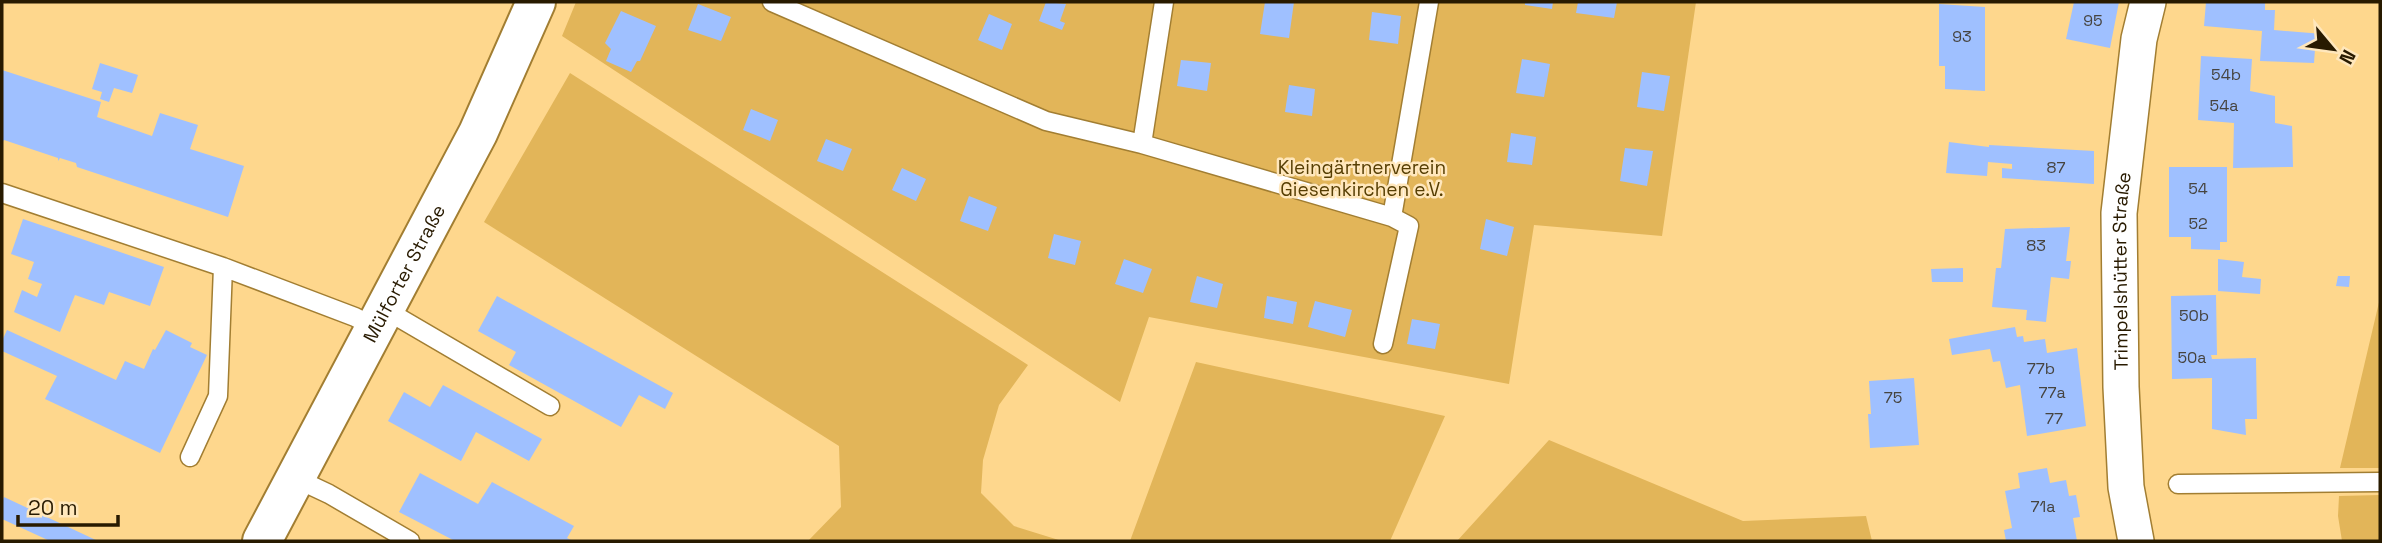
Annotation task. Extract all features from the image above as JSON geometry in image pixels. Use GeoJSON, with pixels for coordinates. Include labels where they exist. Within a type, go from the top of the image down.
{"type":"FeatureCollection","features":[{"type":"Feature","properties":{"kind":"main road","name":"Mülforter Straße"},"geometry":{"type":"LineString","coordinates":[[262,541],[478,133],[536,2]]}},
{"type":"Feature","properties":{"kind":"street","name":"Trimpelshütter Straße"},"geometry":{"type":"LineString","coordinates":[[2136,541],[2126,487],[2121,387],[2119,213],[2139,39],[2148,2]]}},
{"type":"Feature","properties":{"kind":"lane"},"geometry":{"type":"LineString","coordinates":[[772,2],[1046,121],[1142,145],[1392,217],[1409,226],[1383,344]]}},
{"type":"Feature","properties":{"kind":"lane"},"geometry":{"type":"LineString","coordinates":[[1142,145],[1164,2]]}},
{"type":"Feature","properties":{"kind":"lane"},"geometry":{"type":"LineString","coordinates":[[1392,217],[1429,2]]}},
{"type":"Feature","properties":{"kind":"lane"},"geometry":{"type":"LineString","coordinates":[[2,193],[223,268],[355,317],[379,318],[550,405]]}},
{"type":"Feature","properties":{"kind":"lane"},"geometry":{"type":"LineString","coordinates":[[190,457],[218,396],[223,268]]}},
{"type":"Feature","properties":{"kind":"lane"},"geometry":{"type":"LineString","coordinates":[[295,478],[329,494],[410,541]]}},
{"type":"Feature","properties":{"kind":"lane"},"geometry":{"type":"LineString","coordinates":[[2178,484],[2380,482]]}},
{"type":"Feature","properties":{"kind":"green space","name":"Kleingärtnerverein Giesenkirchen e.V."},"geometry":{"type":"Polygon","coordinates":[[[576,2],[1696,2],[1662,236],[1534,225],[1509,384],[1149,317],[1120,402],[562,36],[576,2]]]}},
{"type":"Feature","properties":{"kind":"green space"},"geometry":{"type":"Polygon","coordinates":[[[570,73],[1028,365],[999,405],[983,460],[981,493],[1014,526],[1062,541],[808,541],[841,507],[839,446],[484,222],[570,73]]]}},
{"type":"Feature","properties":{"kind":"green space"},"geometry":{"type":"Polygon","coordinates":[[[2380,298],[2380,468],[2340,468],[2380,298]]]}},
{"type":"Feature","properties":{"kind":"green space"},"geometry":{"type":"Polygon","coordinates":[[[1196,362],[1445,416],[1390,541],[1130,541],[1196,362]]]}},
{"type":"Feature","properties":{"kind":"green space"},"geometry":{"type":"Polygon","coordinates":[[[1549,440],[1743,521],[1866,516],[1872,541],[1457,541],[1549,440]]]}},
{"type":"Feature","properties":{"kind":"green space"},"geometry":{"type":"Polygon","coordinates":[[[2380,495],[2380,541],[2342,541],[2338,516],[2339,496],[2380,495]]]}},
{"type":"Feature","properties":{"kind":"building"},"geometry":{"type":"Polygon","coordinates":[[[1046,2],[1066,4],[1060,21],[1065,23],[1062,30],[1039,21],[1046,2]]]}},
{"type":"Feature","properties":{"kind":"building"},"geometry":{"type":"Polygon","coordinates":[[[1265,2],[1294,2],[1289,38],[1260,34],[1265,2]]]}},
{"type":"Feature","properties":{"kind":"building"},"geometry":{"type":"Polygon","coordinates":[[[1525,2],[1553,2],[1552,9],[1525,5],[1525,2]]]}},
{"type":"Feature","properties":{"kind":"building"},"geometry":{"type":"Polygon","coordinates":[[[1578,2],[1617,2],[1614,18],[1576,13],[1578,2]]]}},
{"type":"Feature","properties":{"kind":"building"},"geometry":{"type":"Polygon","coordinates":[[[2074,2],[2119,2],[2110,48],[2066,39],[2074,2]]]}},
{"type":"Feature","properties":{"kind":"building"},"geometry":{"type":"Polygon","coordinates":[[[2206,2],[2265,2],[2265,10],[2275,10],[2274,30],[2323,34],[2321,49],[2315,49],[2314,63],[2260,61],[2262,31],[2204,26],[2206,2]]]}},
{"type":"Feature","properties":{"kind":"building"},"geometry":{"type":"Polygon","coordinates":[[[698,4],[731,17],[721,41],[688,30],[698,4]]]}},
{"type":"Feature","properties":{"kind":"building"},"geometry":{"type":"Polygon","coordinates":[[[1939,4],[1985,7],[1985,91],[1945,89],[1945,66],[1939,66],[1939,4]]]}},
{"type":"Feature","properties":{"kind":"building"},"geometry":{"type":"Polygon","coordinates":[[[621,11],[656,26],[640,61],[637,61],[631,72],[606,61],[611,49],[605,43],[621,11]]]}},
{"type":"Feature","properties":{"kind":"building"},"geometry":{"type":"Polygon","coordinates":[[[1372,12],[1401,16],[1398,44],[1369,40],[1372,12]]]}},
{"type":"Feature","properties":{"kind":"building"},"geometry":{"type":"Polygon","coordinates":[[[989,14],[1012,24],[1002,50],[978,40],[989,14]]]}},
{"type":"Feature","properties":{"kind":"building"},"geometry":{"type":"Polygon","coordinates":[[[2201,56],[2252,59],[2250,91],[2275,96],[2275,123],[2292,126],[2293,167],[2233,168],[2234,123],[2198,120],[2201,56]]]}},
{"type":"Feature","properties":{"kind":"building"},"geometry":{"type":"Polygon","coordinates":[[[1522,59],[1550,64],[1544,97],[1516,93],[1522,59]]]}},
{"type":"Feature","properties":{"kind":"building"},"geometry":{"type":"Polygon","coordinates":[[[1181,60],[1211,63],[1207,91],[1177,86],[1181,60]]]}},
{"type":"Feature","properties":{"kind":"building"},"geometry":{"type":"Polygon","coordinates":[[[100,63],[138,75],[132,93],[114,88],[109,102],[100,99],[102,92],[92,89],[100,63]]]}},
{"type":"Feature","properties":{"kind":"building"},"geometry":{"type":"Polygon","coordinates":[[[2,70],[101,102],[97,117],[152,136],[160,113],[198,125],[190,149],[244,166],[228,217],[77,167],[76,163],[60,158],[58,161],[58,158],[4,140],[2,143],[2,70]]]}},
{"type":"Feature","properties":{"kind":"building"},"geometry":{"type":"Polygon","coordinates":[[[1642,72],[1670,76],[1664,111],[1637,107],[1642,72]]]}},
{"type":"Feature","properties":{"kind":"building"},"geometry":{"type":"Polygon","coordinates":[[[1289,85],[1315,89],[1312,116],[1285,112],[1289,85]]]}},
{"type":"Feature","properties":{"kind":"building"},"geometry":{"type":"Polygon","coordinates":[[[751,109],[778,120],[770,141],[743,130],[751,109]]]}},
{"type":"Feature","properties":{"kind":"building"},"geometry":{"type":"Polygon","coordinates":[[[1511,133],[1536,137],[1532,165],[1507,162],[1511,133]]]}},
{"type":"Feature","properties":{"kind":"building"},"geometry":{"type":"Polygon","coordinates":[[[826,139],[852,149],[843,171],[817,161],[826,139]]]}},
{"type":"Feature","properties":{"kind":"building"},"geometry":{"type":"Polygon","coordinates":[[[1949,142],[1989,147],[2094,151],[2094,184],[2002,178],[2002,168],[2012,169],[2012,164],[1988,162],[1987,176],[1946,173],[1949,142]]]}},
{"type":"Feature","properties":{"kind":"building"},"geometry":{"type":"Polygon","coordinates":[[[1625,148],[1653,151],[1647,186],[1620,181],[1625,148]]]}},
{"type":"Feature","properties":{"kind":"building"},"geometry":{"type":"Polygon","coordinates":[[[2169,167],[2227,167],[2227,242],[2220,242],[2220,250],[2191,249],[2191,237],[2169,237],[2169,167]]]}},
{"type":"Feature","properties":{"kind":"building"},"geometry":{"type":"Polygon","coordinates":[[[902,168],[926,179],[916,201],[892,190],[902,168]]]}},
{"type":"Feature","properties":{"kind":"building"},"geometry":{"type":"Polygon","coordinates":[[[969,196],[997,207],[988,231],[960,221],[969,196]]]}},
{"type":"Feature","properties":{"kind":"building"},"geometry":{"type":"Polygon","coordinates":[[[23,219],[164,267],[150,306],[109,292],[104,305],[75,295],[60,332],[14,312],[22,290],[37,297],[42,284],[28,279],[34,262],[11,254],[23,219]]]}},
{"type":"Feature","properties":{"kind":"building"},"geometry":{"type":"Polygon","coordinates":[[[1486,219],[1514,227],[1507,256],[1480,249],[1486,219]]]}},
{"type":"Feature","properties":{"kind":"building"},"geometry":{"type":"Polygon","coordinates":[[[2070,227],[2066,261],[2071,261],[2069,279],[2051,277],[2046,322],[2026,320],[2027,310],[1992,307],[1996,268],[2001,268],[2005,229],[2070,227]]]}},
{"type":"Feature","properties":{"kind":"building"},"geometry":{"type":"Polygon","coordinates":[[[1054,234],[1081,241],[1075,265],[1048,258],[1054,234]]]}},
{"type":"Feature","properties":{"kind":"building"},"geometry":{"type":"Polygon","coordinates":[[[1124,259],[1152,269],[1143,293],[1115,284],[1124,259]]]}},
{"type":"Feature","properties":{"kind":"building"},"geometry":{"type":"Polygon","coordinates":[[[2218,259],[2244,262],[2242,277],[2261,279],[2260,294],[2218,291],[2218,259]]]}},
{"type":"Feature","properties":{"kind":"building"},"geometry":{"type":"Polygon","coordinates":[[[1963,268],[1963,282],[1932,282],[1931,269],[1963,268]]]}},
{"type":"Feature","properties":{"kind":"building"},"geometry":{"type":"Polygon","coordinates":[[[1197,276],[1223,284],[1217,308],[1190,302],[1197,276]]]}},
{"type":"Feature","properties":{"kind":"building"},"geometry":{"type":"Polygon","coordinates":[[[2338,276],[2350,276],[2349,287],[2336,286],[2338,276]]]}},
{"type":"Feature","properties":{"kind":"building"},"geometry":{"type":"Polygon","coordinates":[[[2216,295],[2217,355],[2211,355],[2212,359],[2256,358],[2257,419],[2245,419],[2246,435],[2212,429],[2212,378],[2172,379],[2171,296],[2216,295]]]}},
{"type":"Feature","properties":{"kind":"building"},"geometry":{"type":"Polygon","coordinates":[[[497,296],[673,393],[665,409],[639,395],[621,427],[509,365],[516,352],[478,331],[497,296]]]}},
{"type":"Feature","properties":{"kind":"building"},"geometry":{"type":"Polygon","coordinates":[[[1267,296],[1297,302],[1293,324],[1264,318],[1267,296]]]}},
{"type":"Feature","properties":{"kind":"building"},"geometry":{"type":"Polygon","coordinates":[[[1315,301],[1352,310],[1345,337],[1308,327],[1315,301]]]}},
{"type":"Feature","properties":{"kind":"building"},"geometry":{"type":"Polygon","coordinates":[[[1412,319],[1440,324],[1435,349],[1407,344],[1412,319]]]}},
{"type":"Feature","properties":{"kind":"building"},"geometry":{"type":"Polygon","coordinates":[[[2015,327],[2017,337],[2023,336],[2024,342],[2045,339],[2047,353],[2077,348],[2086,426],[2027,436],[2020,385],[2006,388],[2000,361],[1993,362],[1990,349],[1952,355],[1949,339],[2015,327]]]}},
{"type":"Feature","properties":{"kind":"building"},"geometry":{"type":"Polygon","coordinates":[[[7,330],[116,380],[125,361],[144,369],[166,330],[192,343],[190,347],[207,355],[160,453],[45,399],[57,376],[2,351],[2,341],[7,330]]]}},
{"type":"Feature","properties":{"kind":"building"},"geometry":{"type":"Polygon","coordinates":[[[1914,378],[1919,445],[1870,448],[1869,381],[1914,378]]]}},
{"type":"Feature","properties":{"kind":"building"},"geometry":{"type":"Polygon","coordinates":[[[443,385],[542,439],[529,461],[476,432],[461,461],[388,421],[404,392],[430,407],[443,385]]]}},
{"type":"Feature","properties":{"kind":"building"},"geometry":{"type":"Polygon","coordinates":[[[2047,468],[2050,483],[2066,480],[2069,496],[2076,495],[2080,517],[2073,518],[2077,541],[2006,541],[2004,530],[2012,528],[2005,491],[2020,488],[2018,473],[2047,468]]]}},
{"type":"Feature","properties":{"kind":"building"},"geometry":{"type":"Polygon","coordinates":[[[420,473],[478,504],[492,482],[574,526],[567,538],[573,541],[455,541],[399,512],[420,473]]]}},
{"type":"Feature","properties":{"kind":"building"},"geometry":{"type":"Polygon","coordinates":[[[4,497],[98,541],[50,541],[2,519],[4,497]]]}}]}
